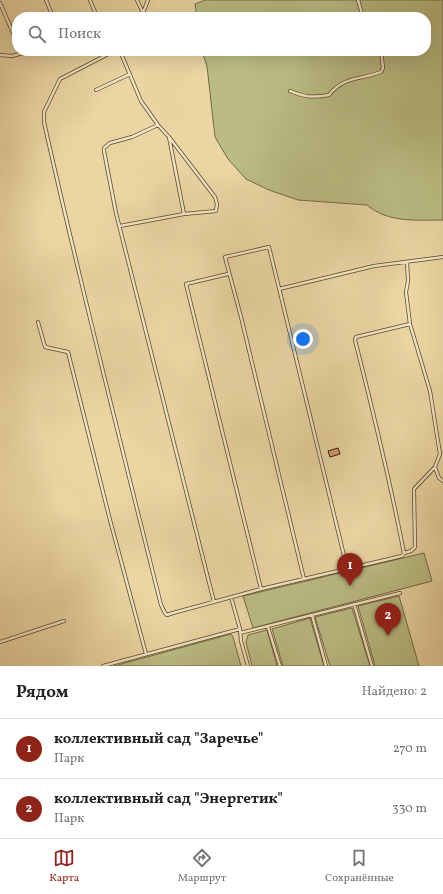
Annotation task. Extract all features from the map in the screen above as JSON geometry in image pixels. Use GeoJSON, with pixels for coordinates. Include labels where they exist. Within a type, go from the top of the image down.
{"type":"FeatureCollection","features":[{"type":"Feature","properties":{"kind":"lane"},"geometry":{"type":"LineString","coordinates":[[46,0],[51,12]]}},
{"type":"Feature","properties":{"kind":"lane"},"geometry":{"type":"LineString","coordinates":[[90,0],[95,12]]}},
{"type":"Feature","properties":{"kind":"lane"},"geometry":{"type":"LineString","coordinates":[[137,0],[143,12]]}},
{"type":"Feature","properties":{"kind":"lane"},"geometry":{"type":"LineString","coordinates":[[143,12],[148,0]]}},
{"type":"Feature","properties":{"kind":"lane"},"geometry":{"type":"LineString","coordinates":[[358,0],[362,12]]}},
{"type":"Feature","properties":{"kind":"lane"},"geometry":{"type":"LineString","coordinates":[[0,3],[12,31]]}},
{"type":"Feature","properties":{"kind":"lane"},"geometry":{"type":"LineString","coordinates":[[0,55],[12,56]]}},
{"type":"Feature","properties":{"kind":"lane"},"geometry":{"type":"LineString","coordinates":[[105,56],[60,80],[46,107],[44,122],[62,206],[162,609],[165,614],[261,589],[402,556],[404,553],[411,551],[415,547],[414,489],[435,466],[440,454],[431,398],[410,324],[406,292],[408,281],[408,262]]}},
{"type":"Feature","properties":{"kind":"lane"},"geometry":{"type":"LineString","coordinates":[[120,226],[184,214],[216,211],[217,204],[212,193],[158,125],[141,100],[122,56]]}},
{"type":"Feature","properties":{"kind":"lane"},"geometry":{"type":"LineString","coordinates":[[290,91],[302,96],[316,98],[329,95],[334,88],[352,78],[365,77],[381,72],[383,68],[382,56]]}},
{"type":"Feature","properties":{"kind":"lane"},"geometry":{"type":"LineString","coordinates":[[96,90],[130,74]]}},
{"type":"Feature","properties":{"kind":"lane"},"geometry":{"type":"LineString","coordinates":[[158,125],[110,143],[104,148],[120,226],[214,602]]}},
{"type":"Feature","properties":{"kind":"lane"},"geometry":{"type":"LineString","coordinates":[[169,137],[184,214]]}},
{"type":"Feature","properties":{"kind":"lane"},"geometry":{"type":"LineString","coordinates":[[304,579],[241,317],[224,258],[268,247],[347,568]]}},
{"type":"Feature","properties":{"kind":"lane"},"geometry":{"type":"LineString","coordinates":[[279,289],[374,266],[443,257]]}},
{"type":"Feature","properties":{"kind":"lane"},"geometry":{"type":"LineString","coordinates":[[228,274],[186,284],[261,589]]}},
{"type":"Feature","properties":{"kind":"lane"},"geometry":{"type":"LineString","coordinates":[[38,322],[45,347],[68,352],[110,520],[146,654]]}},
{"type":"Feature","properties":{"kind":"lane"},"geometry":{"type":"LineString","coordinates":[[404,553],[383,450],[355,340],[356,337],[410,324]]}},
{"type":"Feature","properties":{"kind":"lane"},"geometry":{"type":"LineString","coordinates":[[435,466],[439,478],[443,481]]}},
{"type":"Feature","properties":{"kind":"lane"},"geometry":{"type":"LineString","coordinates":[[240,633],[400,593]]}},
{"type":"Feature","properties":{"kind":"lane"},"geometry":{"type":"LineString","coordinates":[[231,597],[240,628],[241,641],[248,666]]}},
{"type":"Feature","properties":{"kind":"lane"},"geometry":{"type":"LineString","coordinates":[[354,604],[372,666]]}},
{"type":"Feature","properties":{"kind":"lane"},"geometry":{"type":"LineString","coordinates":[[312,615],[326,666]]}},
{"type":"Feature","properties":{"kind":"lane"},"geometry":{"type":"LineString","coordinates":[[0,642],[64,621]]}},
{"type":"Feature","properties":{"kind":"lane"},"geometry":{"type":"LineString","coordinates":[[268,627],[280,666]]}},
{"type":"Feature","properties":{"kind":"lane"},"geometry":{"type":"LineString","coordinates":[[103,666],[240,628]]}},
{"type":"Feature","properties":{"kind":"green space"},"geometry":{"type":"Polygon","coordinates":[[[205,0],[443,0],[443,220],[393,218],[375,211],[367,205],[298,200],[269,190],[246,179],[228,159],[215,137],[207,66],[204,56],[431,56],[431,12],[196,12],[195,4],[205,0]]]}},
{"type":"Feature","properties":{"kind":"green space"},"geometry":{"type":"Polygon","coordinates":[[[424,553],[432,581],[253,628],[243,596],[424,553]]]}},
{"type":"Feature","properties":{"kind":"green space"},"geometry":{"type":"Polygon","coordinates":[[[399,596],[419,666],[375,666],[358,606],[399,596]]]}},
{"type":"Feature","properties":{"kind":"green space"},"geometry":{"type":"Polygon","coordinates":[[[352,608],[370,666],[330,666],[315,617],[352,608]]]}},
{"type":"Feature","properties":{"kind":"green space"},"geometry":{"type":"Polygon","coordinates":[[[310,618],[324,666],[283,666],[272,629],[310,618]]]}},
{"type":"Feature","properties":{"kind":"green space"},"geometry":{"type":"Polygon","coordinates":[[[267,630],[277,666],[252,666],[246,642],[248,635],[267,630]]]}},
{"type":"Feature","properties":{"kind":"green space"},"geometry":{"type":"Polygon","coordinates":[[[231,634],[241,666],[114,666],[231,634]]]}},
{"type":"Feature","properties":{"kind":"building"},"geometry":{"type":"Polygon","coordinates":[[[338,448],[340,454],[330,457],[328,451],[338,448]]]}},
{"type":"Feature","properties":{"kind":"place","name":"коллективный сад \"Заречье\""},"geometry":{"type":"Point","coordinates":[350,586]}},
{"type":"Feature","properties":{"kind":"place","name":"коллективный сад \"Энергетик\""},"geometry":{"type":"Point","coordinates":[388,636]}}]}
